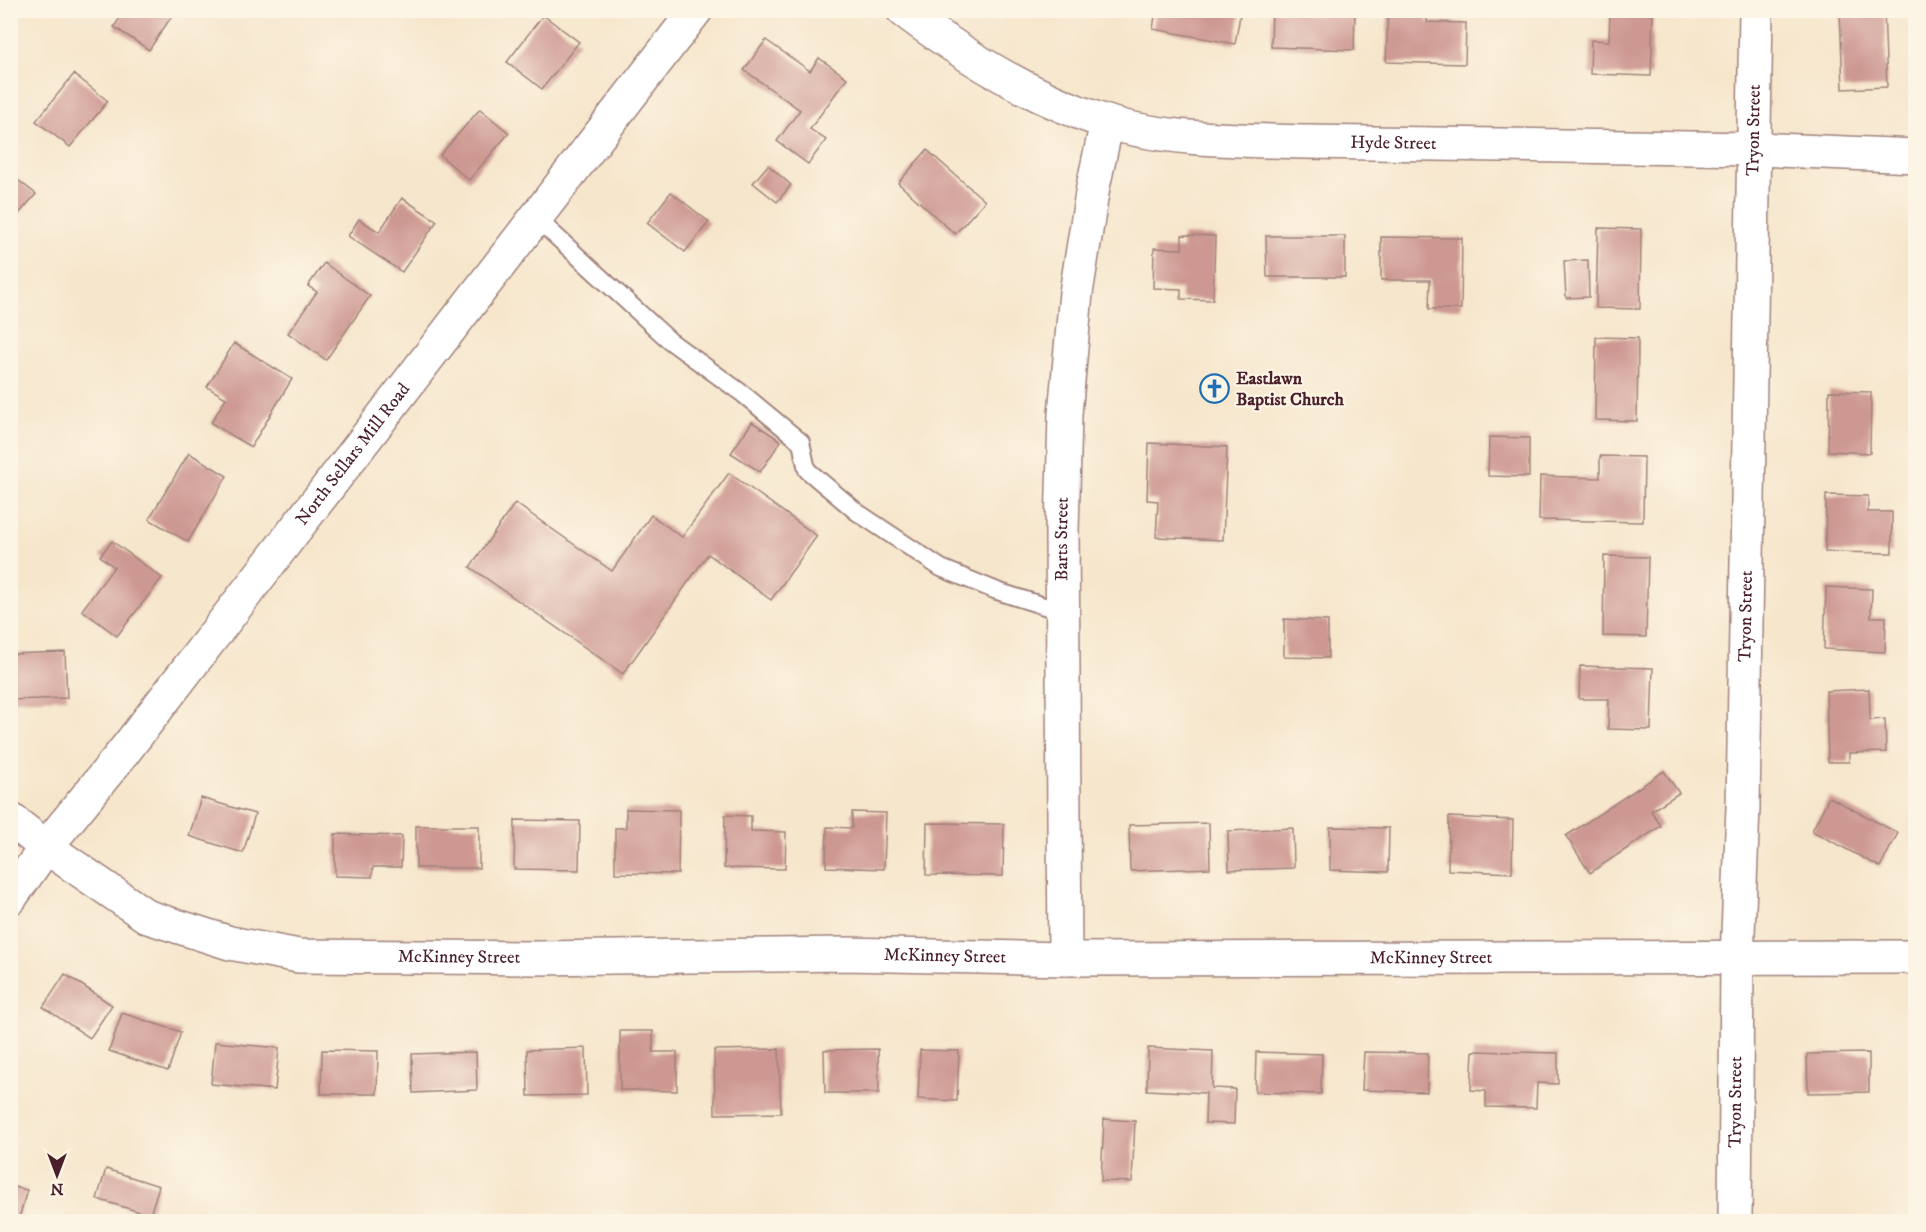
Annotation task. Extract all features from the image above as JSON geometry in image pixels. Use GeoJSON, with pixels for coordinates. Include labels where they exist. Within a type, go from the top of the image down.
{"type":"FeatureCollection","features":[{"type":"Feature","properties":{"kind":"street","name":"North Sellars Mill Road"},"geometry":{"type":"LineString","coordinates":[[10,898],[46,847],[133,739],[696,10]]}},
{"type":"Feature","properties":{"kind":"street","name":"Hyde Street"},"geometry":{"type":"LineString","coordinates":[[903,10],[954,49],[992,71],[1107,122],[1159,132],[1232,140],[1756,148],[1916,156]]}},
{"type":"Feature","properties":{"kind":"street","name":"Tryon Street"},"geometry":{"type":"LineString","coordinates":[[1735,1221],[1737,959],[1744,795],[1756,148],[1756,10]]}},
{"type":"Feature","properties":{"kind":"street","name":"Barts Street"},"geometry":{"type":"LineString","coordinates":[[1065,959],[1062,531],[1065,414],[1077,293],[1093,187],[1107,122]]}},
{"type":"Feature","properties":{"kind":"street","name":"McKinney Street"},"geometry":{"type":"LineString","coordinates":[[10,819],[46,847],[148,917],[230,943],[299,956],[536,958],[845,954],[1065,959],[1916,957]]}},
{"type":"Feature","properties":{"kind":"lane"},"geometry":{"type":"LineString","coordinates":[[535,217],[670,341],[736,389],[801,442],[807,470],[857,512],[940,567],[997,591],[1063,612]]}},
{"type":"Feature","properties":{"kind":"building"},"geometry":{"type":"Polygon","coordinates":[[[125,10],[176,10],[149,50],[114,27],[125,10]]]}},
{"type":"Feature","properties":{"kind":"building"},"geometry":{"type":"Polygon","coordinates":[[[1156,10],[1241,10],[1235,44],[1153,29],[1156,10]]]}},
{"type":"Feature","properties":{"kind":"building"},"geometry":{"type":"Polygon","coordinates":[[[1272,10],[1355,10],[1354,50],[1271,47],[1272,10]]]}},
{"type":"Feature","properties":{"kind":"building"},"geometry":{"type":"Polygon","coordinates":[[[1388,10],[1427,10],[1427,22],[1466,23],[1465,64],[1386,62],[1388,10]]]}},
{"type":"Feature","properties":{"kind":"building"},"geometry":{"type":"Polygon","coordinates":[[[1840,10],[1884,10],[1887,87],[1843,89],[1840,10]]]}},
{"type":"Feature","properties":{"kind":"building"},"geometry":{"type":"Polygon","coordinates":[[[1610,12],[1653,14],[1651,76],[1590,74],[1591,40],[1609,41],[1610,12]]]}},
{"type":"Feature","properties":{"kind":"building"},"geometry":{"type":"Polygon","coordinates":[[[543,15],[579,42],[542,89],[507,62],[543,15]]]}},
{"type":"Feature","properties":{"kind":"building"},"geometry":{"type":"Polygon","coordinates":[[[766,40],[810,71],[819,58],[847,78],[810,129],[826,140],[808,164],[777,141],[800,110],[744,70],[766,40]]]}},
{"type":"Feature","properties":{"kind":"building"},"geometry":{"type":"Polygon","coordinates":[[[74,74],[108,101],[70,147],[36,121],[74,74]]]}},
{"type":"Feature","properties":{"kind":"building"},"geometry":{"type":"Polygon","coordinates":[[[480,109],[509,133],[469,180],[440,155],[480,109]]]}},
{"type":"Feature","properties":{"kind":"building"},"geometry":{"type":"Polygon","coordinates":[[[927,150],[985,201],[955,234],[898,183],[927,150]]]}},
{"type":"Feature","properties":{"kind":"building"},"geometry":{"type":"Polygon","coordinates":[[[768,165],[791,185],[777,202],[753,183],[768,165]]]}},
{"type":"Feature","properties":{"kind":"building"},"geometry":{"type":"Polygon","coordinates":[[[10,174],[36,194],[10,224],[10,174]]]}},
{"type":"Feature","properties":{"kind":"building"},"geometry":{"type":"Polygon","coordinates":[[[671,192],[709,222],[685,252],[647,223],[671,192]]]}},
{"type":"Feature","properties":{"kind":"building"},"geometry":{"type":"Polygon","coordinates":[[[402,198],[437,221],[402,272],[348,236],[359,219],[379,232],[402,198]]]}},
{"type":"Feature","properties":{"kind":"building"},"geometry":{"type":"Polygon","coordinates":[[[1598,228],[1641,229],[1640,309],[1596,308],[1598,228]]]}},
{"type":"Feature","properties":{"kind":"building"},"geometry":{"type":"Polygon","coordinates":[[[1182,235],[1215,236],[1213,300],[1181,299],[1181,289],[1153,288],[1154,248],[1182,249],[1182,235]]]}},
{"type":"Feature","properties":{"kind":"building"},"geometry":{"type":"Polygon","coordinates":[[[1266,236],[1345,236],[1345,277],[1267,277],[1266,236]]]}},
{"type":"Feature","properties":{"kind":"building"},"geometry":{"type":"Polygon","coordinates":[[[1381,237],[1462,238],[1461,309],[1429,309],[1430,280],[1381,280],[1381,237]]]}},
{"type":"Feature","properties":{"kind":"building"},"geometry":{"type":"Polygon","coordinates":[[[1588,260],[1589,297],[1566,298],[1564,261],[1588,260]]]}},
{"type":"Feature","properties":{"kind":"building"},"geometry":{"type":"Polygon","coordinates":[[[324,263],[370,296],[326,360],[288,333],[317,292],[308,286],[324,263]]]}},
{"type":"Feature","properties":{"kind":"building"},"geometry":{"type":"Polygon","coordinates":[[[1596,337],[1638,338],[1637,421],[1595,420],[1596,337]]]}},
{"type":"Feature","properties":{"kind":"building"},"geometry":{"type":"Polygon","coordinates":[[[234,343],[292,379],[251,447],[211,423],[226,398],[207,387],[234,343]]]}},
{"type":"Feature","properties":{"kind":"building"},"geometry":{"type":"Polygon","coordinates":[[[1829,391],[1871,392],[1870,453],[1828,451],[1829,391]]]}},
{"type":"Feature","properties":{"kind":"building"},"geometry":{"type":"Polygon","coordinates":[[[752,422],[781,441],[760,472],[731,453],[752,422]]]}},
{"type":"Feature","properties":{"kind":"building"},"geometry":{"type":"Polygon","coordinates":[[[1489,437],[1529,438],[1529,477],[1488,476],[1489,437]]]}},
{"type":"Feature","properties":{"kind":"building"},"geometry":{"type":"Polygon","coordinates":[[[1149,443],[1227,447],[1223,540],[1156,537],[1158,501],[1147,500],[1149,443]]]}},
{"type":"Feature","properties":{"kind":"building"},"geometry":{"type":"Polygon","coordinates":[[[189,453],[227,476],[188,542],[149,519],[189,453]]]}},
{"type":"Feature","properties":{"kind":"building"},"geometry":{"type":"Polygon","coordinates":[[[1600,456],[1644,457],[1643,522],[1539,520],[1540,476],[1600,478],[1600,456]]]}},
{"type":"Feature","properties":{"kind":"building"},"geometry":{"type":"Polygon","coordinates":[[[729,473],[817,536],[771,600],[708,554],[623,674],[470,567],[515,503],[612,571],[651,515],[682,537],[729,473]]]}},
{"type":"Feature","properties":{"kind":"building"},"geometry":{"type":"Polygon","coordinates":[[[1826,495],[1868,496],[1868,512],[1892,512],[1892,553],[1825,552],[1826,495]]]}},
{"type":"Feature","properties":{"kind":"building"},"geometry":{"type":"Polygon","coordinates":[[[112,541],[162,578],[117,636],[82,610],[114,567],[100,556],[112,541]]]}},
{"type":"Feature","properties":{"kind":"building"},"geometry":{"type":"Polygon","coordinates":[[[1604,556],[1648,557],[1646,637],[1603,636],[1604,556]]]}},
{"type":"Feature","properties":{"kind":"building"},"geometry":{"type":"Polygon","coordinates":[[[1826,587],[1872,589],[1871,617],[1886,617],[1885,652],[1824,649],[1826,587]]]}},
{"type":"Feature","properties":{"kind":"building"},"geometry":{"type":"Polygon","coordinates":[[[1284,619],[1328,621],[1328,658],[1284,657],[1284,619]]]}},
{"type":"Feature","properties":{"kind":"building"},"geometry":{"type":"Polygon","coordinates":[[[65,652],[67,698],[10,700],[10,654],[65,652]]]}},
{"type":"Feature","properties":{"kind":"building"},"geometry":{"type":"Polygon","coordinates":[[[1580,666],[1653,668],[1651,730],[1608,729],[1609,699],[1579,699],[1580,666]]]}},
{"type":"Feature","properties":{"kind":"building"},"geometry":{"type":"Polygon","coordinates":[[[1869,689],[1870,720],[1885,719],[1886,752],[1849,753],[1849,762],[1828,762],[1826,691],[1869,689]]]}},
{"type":"Feature","properties":{"kind":"building"},"geometry":{"type":"Polygon","coordinates":[[[1664,771],[1679,793],[1651,811],[1661,826],[1590,873],[1566,836],[1664,771]]]}},
{"type":"Feature","properties":{"kind":"building"},"geometry":{"type":"Polygon","coordinates":[[[1829,797],[1898,833],[1880,867],[1812,831],[1829,797]]]}},
{"type":"Feature","properties":{"kind":"building"},"geometry":{"type":"Polygon","coordinates":[[[201,798],[255,814],[243,853],[189,836],[201,798]]]}},
{"type":"Feature","properties":{"kind":"building"},"geometry":{"type":"Polygon","coordinates":[[[626,809],[679,810],[678,874],[615,873],[615,828],[626,828],[626,809]]]}},
{"type":"Feature","properties":{"kind":"building"},"geometry":{"type":"Polygon","coordinates":[[[852,812],[886,813],[884,869],[826,867],[827,827],[852,828],[852,812]]]}},
{"type":"Feature","properties":{"kind":"building"},"geometry":{"type":"Polygon","coordinates":[[[725,815],[751,816],[751,831],[786,832],[785,869],[724,868],[725,815]]]}},
{"type":"Feature","properties":{"kind":"building"},"geometry":{"type":"Polygon","coordinates":[[[1449,817],[1513,820],[1512,873],[1448,870],[1449,817]]]}},
{"type":"Feature","properties":{"kind":"building"},"geometry":{"type":"Polygon","coordinates":[[[515,820],[580,821],[579,870],[514,869],[515,820]]]}},
{"type":"Feature","properties":{"kind":"building"},"geometry":{"type":"Polygon","coordinates":[[[927,823],[1004,824],[1003,876],[926,875],[927,823]]]}},
{"type":"Feature","properties":{"kind":"building"},"geometry":{"type":"Polygon","coordinates":[[[1209,823],[1210,868],[1130,871],[1129,825],[1209,823]]]}},
{"type":"Feature","properties":{"kind":"building"},"geometry":{"type":"Polygon","coordinates":[[[416,826],[479,826],[479,868],[416,868],[416,826]]]}},
{"type":"Feature","properties":{"kind":"building"},"geometry":{"type":"Polygon","coordinates":[[[1330,827],[1389,828],[1388,872],[1330,870],[1330,827]]]}},
{"type":"Feature","properties":{"kind":"building"},"geometry":{"type":"Polygon","coordinates":[[[1293,828],[1294,868],[1229,870],[1228,831],[1293,828]]]}},
{"type":"Feature","properties":{"kind":"building"},"geometry":{"type":"Polygon","coordinates":[[[335,834],[402,836],[401,867],[373,867],[372,877],[335,876],[335,834]]]}},
{"type":"Feature","properties":{"kind":"building"},"geometry":{"type":"Polygon","coordinates":[[[65,974],[112,1005],[90,1038],[43,1007],[65,974]]]}},
{"type":"Feature","properties":{"kind":"building"},"geometry":{"type":"Polygon","coordinates":[[[122,1013],[181,1032],[168,1071],[109,1051],[122,1013]]]}},
{"type":"Feature","properties":{"kind":"building"},"geometry":{"type":"Polygon","coordinates":[[[620,1031],[653,1031],[653,1052],[677,1052],[677,1091],[620,1090],[620,1031]]]}},
{"type":"Feature","properties":{"kind":"building"},"geometry":{"type":"Polygon","coordinates":[[[215,1042],[279,1048],[275,1090],[211,1084],[215,1042]]]}},
{"type":"Feature","properties":{"kind":"building"},"geometry":{"type":"Polygon","coordinates":[[[586,1048],[587,1095],[528,1096],[527,1050],[586,1048]]]}},
{"type":"Feature","properties":{"kind":"building"},"geometry":{"type":"Polygon","coordinates":[[[1148,1048],[1213,1051],[1212,1088],[1235,1089],[1234,1124],[1205,1123],[1206,1093],[1147,1090],[1148,1048]]]}},
{"type":"Feature","properties":{"kind":"building"},"geometry":{"type":"Polygon","coordinates":[[[779,1049],[781,1113],[715,1114],[714,1050],[779,1049]]]}},
{"type":"Feature","properties":{"kind":"building"},"geometry":{"type":"Polygon","coordinates":[[[878,1049],[879,1093],[825,1093],[824,1050],[878,1049]]]}},
{"type":"Feature","properties":{"kind":"building"},"geometry":{"type":"Polygon","coordinates":[[[322,1050],[378,1051],[377,1094],[321,1094],[322,1050]]]}},
{"type":"Feature","properties":{"kind":"building"},"geometry":{"type":"Polygon","coordinates":[[[920,1050],[959,1051],[957,1101],[918,1099],[920,1050]]]}},
{"type":"Feature","properties":{"kind":"building"},"geometry":{"type":"Polygon","coordinates":[[[1473,1051],[1558,1053],[1558,1084],[1537,1083],[1536,1108],[1486,1107],[1486,1091],[1471,1090],[1473,1051]]]}},
{"type":"Feature","properties":{"kind":"building"},"geometry":{"type":"Polygon","coordinates":[[[476,1052],[477,1090],[413,1093],[412,1054],[476,1052]]]}},
{"type":"Feature","properties":{"kind":"building"},"geometry":{"type":"Polygon","coordinates":[[[1256,1052],[1322,1054],[1321,1094],[1255,1092],[1256,1052]]]}},
{"type":"Feature","properties":{"kind":"building"},"geometry":{"type":"Polygon","coordinates":[[[1364,1052],[1428,1053],[1427,1092],[1362,1090],[1364,1052]]]}},
{"type":"Feature","properties":{"kind":"building"},"geometry":{"type":"Polygon","coordinates":[[[1869,1053],[1869,1092],[1808,1093],[1807,1054],[1869,1053]]]}},
{"type":"Feature","properties":{"kind":"building"},"geometry":{"type":"Polygon","coordinates":[[[1104,1119],[1135,1121],[1132,1182],[1101,1181],[1104,1119]]]}},
{"type":"Feature","properties":{"kind":"building"},"geometry":{"type":"Polygon","coordinates":[[[106,1169],[159,1186],[150,1215],[97,1199],[106,1169]]]}},
{"type":"Feature","properties":{"kind":"building"},"geometry":{"type":"Polygon","coordinates":[[[10,1186],[27,1190],[18,1222],[10,1222],[10,1186]]]}},
{"type":"Feature","properties":{"kind":"place","name":"Eastlawn Baptist Church"},"geometry":{"type":"Point","coordinates":[1215,389]}}]}
